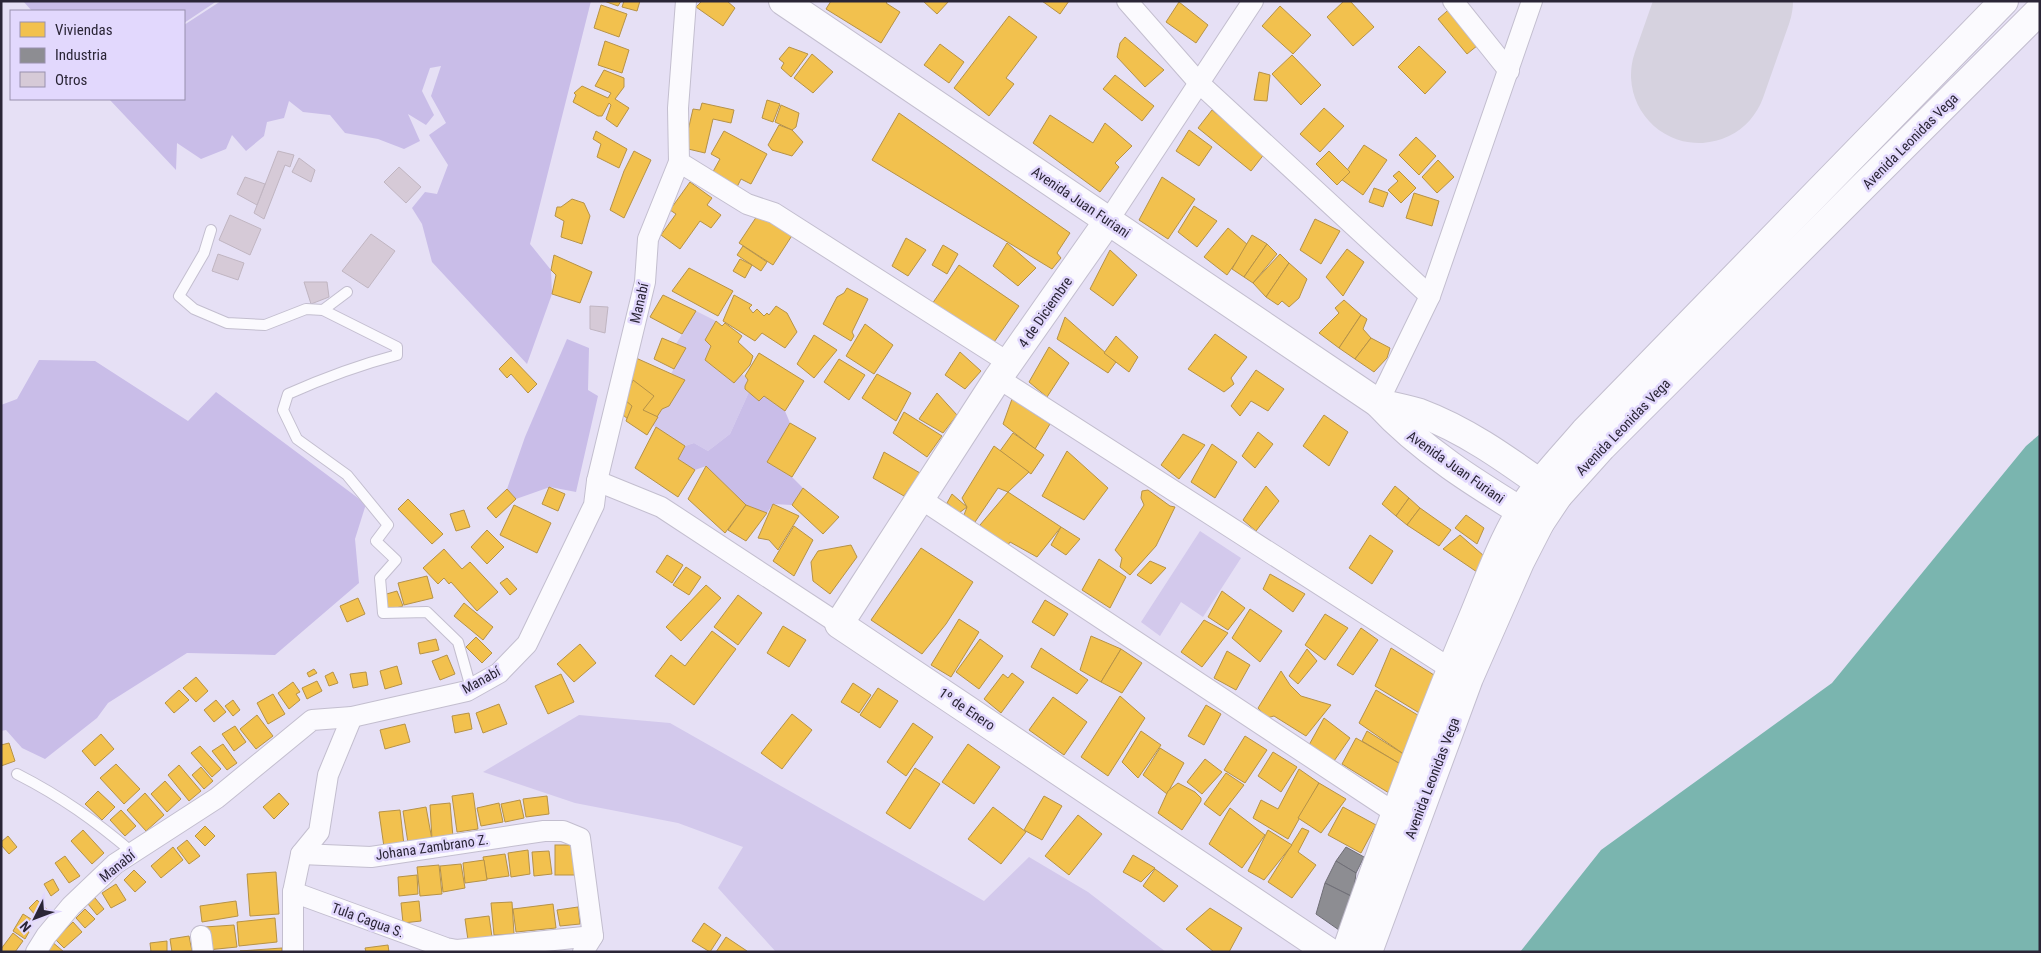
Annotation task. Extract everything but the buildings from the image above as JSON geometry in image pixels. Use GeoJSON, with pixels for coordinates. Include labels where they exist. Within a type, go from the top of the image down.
{"type":"FeatureCollection","features":[{"type":"Feature","properties":{"kind":"main road","name":"Avenida Leonidas Vega"},"geometry":{"type":"LineString","coordinates":[[1346,952],[1395,813],[1451,669],[1502,550],[1530,517],[1549,490],[1585,431],[2004,1]]}},
{"type":"Feature","properties":{"kind":"main road","name":"Avenida Juan Furiani"},"geometry":{"type":"LineString","coordinates":[[795,5],[1108,221],[1378,403],[1414,439],[1479,486],[1530,517]]}},
{"type":"Feature","properties":{"kind":"main road","name":"Avenida Leonidas Vega"},"geometry":{"type":"LineString","coordinates":[[1549,490],[1602,447],[2040,10]]}},
{"type":"Feature","properties":{"kind":"main road","name":"4 de Diciembre"},"geometry":{"type":"LineString","coordinates":[[839,624],[1004,370],[1108,221]]}},
{"type":"Feature","properties":{"kind":"main road","name":"Avenida Juan Furiani"},"geometry":{"type":"LineString","coordinates":[[1378,403],[1419,413],[1446,424],[1494,452],[1549,490]]}},
{"type":"Feature","properties":{"kind":"main road","name":"Avenida Leonidas Vega"},"geometry":{"type":"LineString","coordinates":[[1368,952],[1469,678],[1520,562],[1530,517]]}},
{"type":"Feature","properties":{"kind":"main road","name":"1º de Enero"},"geometry":{"type":"LineString","coordinates":[[839,624],[1329,952]]}},
{"type":"Feature","properties":{"kind":"street"},"geometry":{"type":"LineString","coordinates":[[686,1],[678,108],[680,162],[747,204],[774,213],[1004,370],[1451,669]]}},
{"type":"Feature","properties":{"kind":"street"},"geometry":{"type":"LineString","coordinates":[[1127,1],[1199,83],[1430,296]]}},
{"type":"Feature","properties":{"kind":"street","name":"4 de Diciembre"},"geometry":{"type":"LineString","coordinates":[[1108,221],[1253,1]]}},
{"type":"Feature","properties":{"kind":"street"},"geometry":{"type":"LineString","coordinates":[[1453,1],[1508,71]]}},
{"type":"Feature","properties":{"kind":"street"},"geometry":{"type":"LineString","coordinates":[[1378,403],[1430,296],[1532,1]]}},
{"type":"Feature","properties":{"kind":"street","name":"Manabí"},"geometry":{"type":"LineString","coordinates":[[36,952],[54,926],[76,900],[115,864],[217,798],[312,720],[352,717],[467,691],[499,673],[527,644],[594,505],[597,481],[645,282],[648,240],[680,162]]}},
{"type":"Feature","properties":{"kind":"street","name":"1º de Enero"},"geometry":{"type":"LineString","coordinates":[[597,481],[661,507],[839,624]]}},
{"type":"Feature","properties":{"kind":"street"},"geometry":{"type":"LineString","coordinates":[[921,499],[1395,813]]}},
{"type":"Feature","properties":{"kind":"street"},"geometry":{"type":"LineString","coordinates":[[293,952],[292,892],[301,854],[319,832],[328,775],[352,717]]}},
{"type":"Feature","properties":{"kind":"street","name":"Johana Zambrano Z."},"geometry":{"type":"LineString","coordinates":[[301,854],[371,857],[544,831],[563,831],[580,838],[588,944]]}},
{"type":"Feature","properties":{"kind":"street","name":"Tula Cagua S."},"geometry":{"type":"LineString","coordinates":[[292,892],[446,948],[459,951],[588,944]]}},
{"type":"Feature","properties":{"kind":"lane"},"geometry":{"type":"LineString","coordinates":[[211,230],[204,254],[179,296],[194,309],[227,323],[266,325],[306,309],[323,310],[397,347],[397,356],[371,362],[320,380],[288,394],[283,410],[297,440],[348,475],[388,525],[376,541],[396,560],[380,578],[383,613],[427,612],[458,642],[472,688]]}},
{"type":"Feature","properties":{"kind":"lane"},"geometry":{"type":"LineString","coordinates":[[323,310],[347,292]]}},
{"type":"Feature","properties":{"kind":"lane"},"geometry":{"type":"LineString","coordinates":[[17,774],[52,792],[97,823],[132,852]]}},
{"type":"Feature","properties":{"kind":"shaded area"},"geometry":{"type":"Polygon","coordinates":[[[23,1],[217,1],[185,22],[185,10],[31,10],[23,1]]]}},
{"type":"Feature","properties":{"kind":"shaded area"},"geometry":{"type":"Polygon","coordinates":[[[221,1],[591,1],[530,244],[551,270],[552,294],[527,364],[432,262],[422,224],[412,208],[425,192],[437,194],[448,165],[429,135],[446,123],[431,96],[441,66],[430,68],[422,91],[434,115],[426,125],[408,114],[420,141],[404,149],[378,139],[345,133],[330,115],[303,112],[289,101],[284,118],[267,122],[264,136],[246,151],[232,135],[226,149],[201,159],[177,143],[176,170],[110,100],[185,100],[185,24],[221,1]]]}},
{"type":"Feature","properties":{"kind":"shaded area"},"geometry":{"type":"Polygon","coordinates":[[[696,311],[716,321],[705,340],[711,346],[705,360],[734,383],[742,374],[748,380],[745,386],[749,392],[730,434],[708,451],[694,443],[685,446],[652,425],[662,409],[669,406],[685,380],[671,374],[685,348],[676,344],[696,311]]]}},
{"type":"Feature","properties":{"kind":"shaded area"},"geometry":{"type":"Polygon","coordinates":[[[567,339],[589,348],[588,390],[598,396],[576,492],[550,487],[516,499],[507,489],[525,437],[567,339]]]}},
{"type":"Feature","properties":{"kind":"shaded area"},"geometry":{"type":"Polygon","coordinates":[[[39,360],[95,361],[188,421],[216,392],[366,504],[355,539],[359,583],[275,655],[187,653],[108,703],[97,718],[45,759],[22,748],[6,730],[1,731],[1,405],[17,399],[39,360]]]}},
{"type":"Feature","properties":{"kind":"shaded area"},"geometry":{"type":"Polygon","coordinates":[[[749,392],[759,401],[764,396],[785,411],[790,423],[767,462],[792,477],[803,488],[792,505],[773,504],[767,513],[746,505],[706,466],[695,470],[678,459],[685,446],[694,443],[708,451],[730,434],[749,392]]]}},
{"type":"Feature","properties":{"kind":"shaded area"},"geometry":{"type":"Polygon","coordinates":[[[2040,434],[2040,952],[1520,952],[1601,850],[1832,683],[2026,446],[2040,434]]]}},
{"type":"Feature","properties":{"kind":"shaded area"},"geometry":{"type":"Polygon","coordinates":[[[1200,531],[1241,558],[1203,617],[1181,602],[1160,636],[1141,622],[1200,531]]]}},
{"type":"Feature","properties":{"kind":"shaded area"},"geometry":{"type":"Polygon","coordinates":[[[579,715],[670,723],[984,901],[1029,857],[1088,892],[1166,952],[776,952],[718,888],[743,847],[678,823],[575,803],[483,772],[579,715]]]}},
{"type":"Feature","properties":{"kind":"runway"},"geometry":{"type":"LineString","coordinates":[[1699,75],[1725,1]]}}]}
